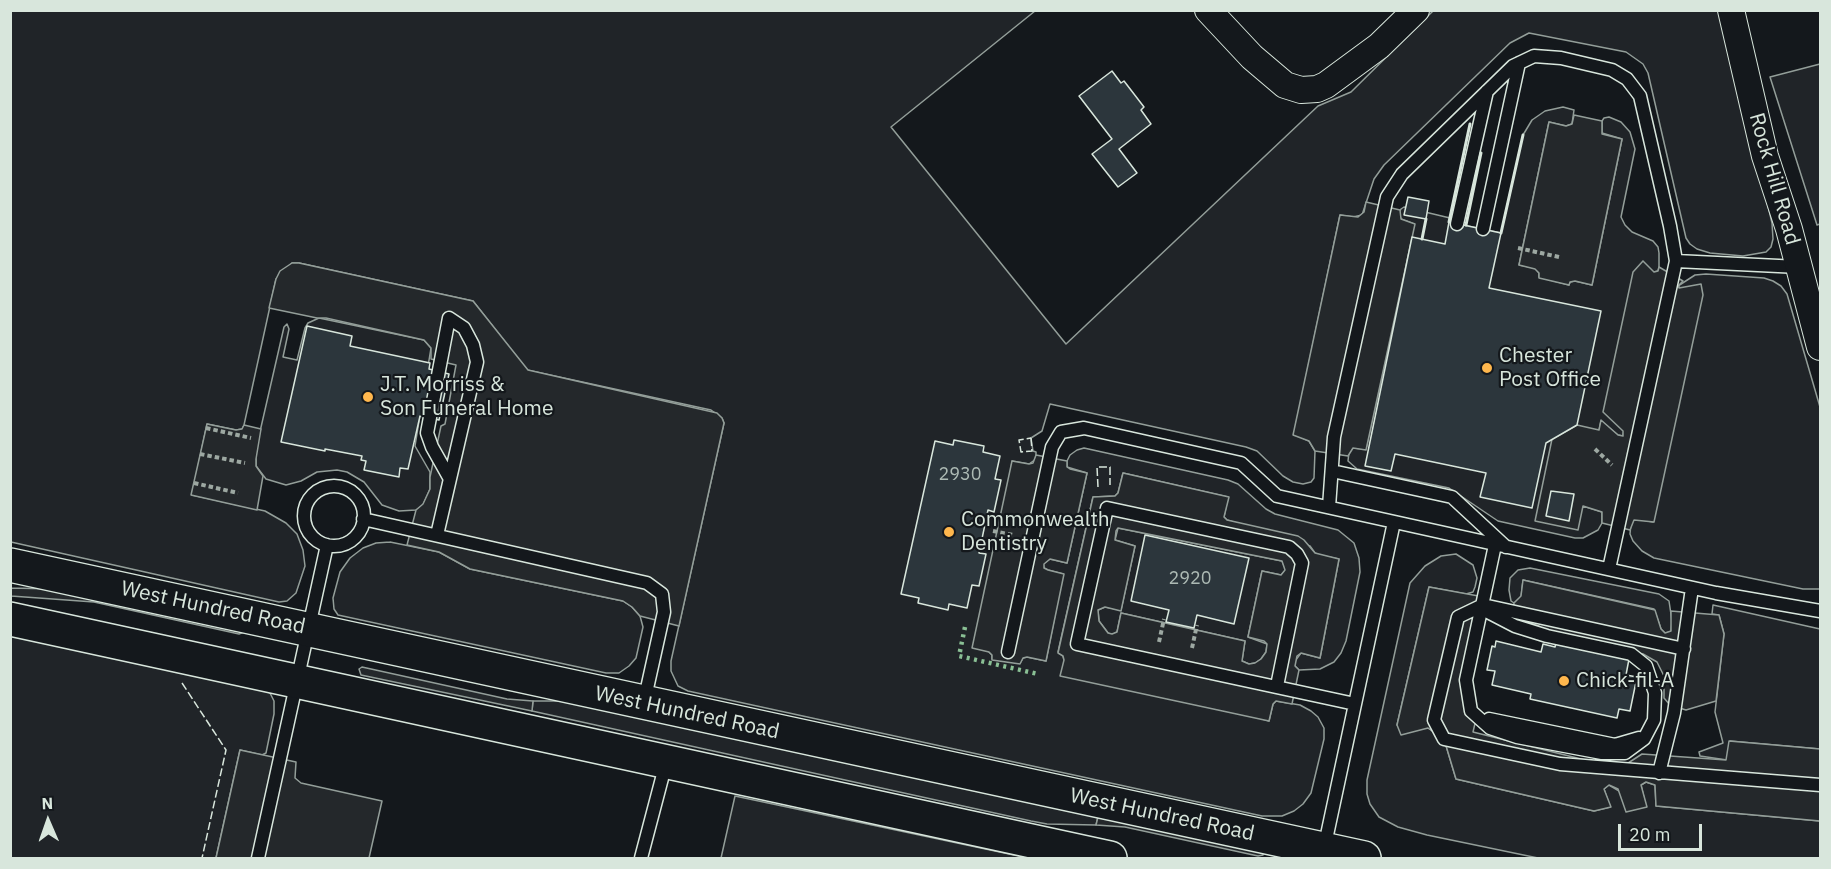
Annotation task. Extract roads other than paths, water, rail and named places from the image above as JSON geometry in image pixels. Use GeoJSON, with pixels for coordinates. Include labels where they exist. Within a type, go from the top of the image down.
{"type":"FeatureCollection","features":[{"type":"Feature","properties":{"kind":"main road","name":"West Hundred Road"},"geometry":{"type":"LineString","coordinates":[[10,565],[1323,854],[1364,858]]}},
{"type":"Feature","properties":{"kind":"main road"},"geometry":{"type":"LineString","coordinates":[[10,619],[1110,858]]}},
{"type":"Feature","properties":{"kind":"street"},"geometry":{"type":"LineString","coordinates":[[1208,10],[1252,57],[1285,85],[1301,90],[1317,89],[1326,85],[1380,46],[1416,10]]}},
{"type":"Feature","properties":{"kind":"street","name":"Rock Hill Road"},"geometry":{"type":"LineString","coordinates":[[1731,10],[1765,156],[1821,347]]}},
{"type":"Feature","properties":{"kind":"lane"},"geometry":{"type":"LineString","coordinates":[[1329,507],[1334,437],[1387,197],[1402,174],[1513,66],[1534,56],[1561,58],[1612,70],[1627,79],[1640,96],[1676,261],[1609,569]]}},
{"type":"Feature","properties":{"kind":"lane"},"geometry":{"type":"LineString","coordinates":[[1483,229],[1519,63]]}},
{"type":"Feature","properties":{"kind":"lane"},"geometry":{"type":"LineString","coordinates":[[1457,224],[1487,91]]}},
{"type":"Feature","properties":{"kind":"lane"},"geometry":{"type":"LineString","coordinates":[[1676,261],[1799,267]]}},
{"type":"Feature","properties":{"kind":"lane"},"geometry":{"type":"LineString","coordinates":[[437,535],[477,362],[473,345],[464,328],[449,318],[427,433],[432,447],[450,478]]}},
{"type":"Feature","properties":{"kind":"lane"},"geometry":{"type":"LineString","coordinates":[[1008,652],[1052,447],[1062,432],[1084,428],[1241,464],[1277,496],[1692,588],[1821,611]]}},
{"type":"Feature","properties":{"kind":"lane"},"geometry":{"type":"LineString","coordinates":[[1332,471],[1452,497],[1501,546]]}},
{"type":"Feature","properties":{"kind":"lane"},"geometry":{"type":"LineString","coordinates":[[329,486],[339,487],[348,490],[361,503],[363,519],[360,531],[354,538],[337,546],[327,545],[318,542],[305,526],[306,505],[311,496],[319,490],[329,486]]}},
{"type":"Feature","properties":{"kind":"lane"},"geometry":{"type":"LineString","coordinates":[[1277,686],[1302,563],[1297,554],[1289,547],[1107,508],[1077,644],[1355,704]]}},
{"type":"Feature","properties":{"kind":"lane"},"geometry":{"type":"LineString","coordinates":[[363,519],[647,582],[662,594],[664,612],[644,703]]}},
{"type":"Feature","properties":{"kind":"lane"},"geometry":{"type":"LineString","coordinates":[[1323,854],[1394,522]]}},
{"type":"Feature","properties":{"kind":"lane"},"geometry":{"type":"LineString","coordinates":[[258,858],[327,545]]}},
{"type":"Feature","properties":{"kind":"lane"},"geometry":{"type":"LineString","coordinates":[[1483,605],[1488,612],[1515,626],[1547,636],[1631,654],[1646,666],[1655,693],[1654,720],[1644,739],[1625,753],[1602,753],[1517,737],[1490,728],[1471,711],[1466,680],[1483,605],[1501,546]]}},
{"type":"Feature","properties":{"kind":"lane"},"geometry":{"type":"LineString","coordinates":[[1659,773],[1674,713],[1692,588]]}},
{"type":"Feature","properties":{"kind":"lane"},"geometry":{"type":"LineString","coordinates":[[1684,649],[1483,605],[1458,617],[1434,720],[1444,739],[1560,764],[1821,785]]}},
{"type":"Feature","properties":{"kind":"lane"},"geometry":{"type":"LineString","coordinates":[[641,858],[666,762]]}},
{"type":"Feature","properties":{"kind":"place","name":"Chester Post Office"},"geometry":{"type":"Point","coordinates":[1487,368]}},
{"type":"Feature","properties":{"kind":"place","name":"J.T. Morriss & Son Funeral Home"},"geometry":{"type":"Point","coordinates":[368,397]}},
{"type":"Feature","properties":{"kind":"place","name":"Commonwealth Dentistry"},"geometry":{"type":"Point","coordinates":[949,532]}},
{"type":"Feature","properties":{"kind":"place","name":"Chick-fil-A"},"geometry":{"type":"Point","coordinates":[1564,681]}}]}
